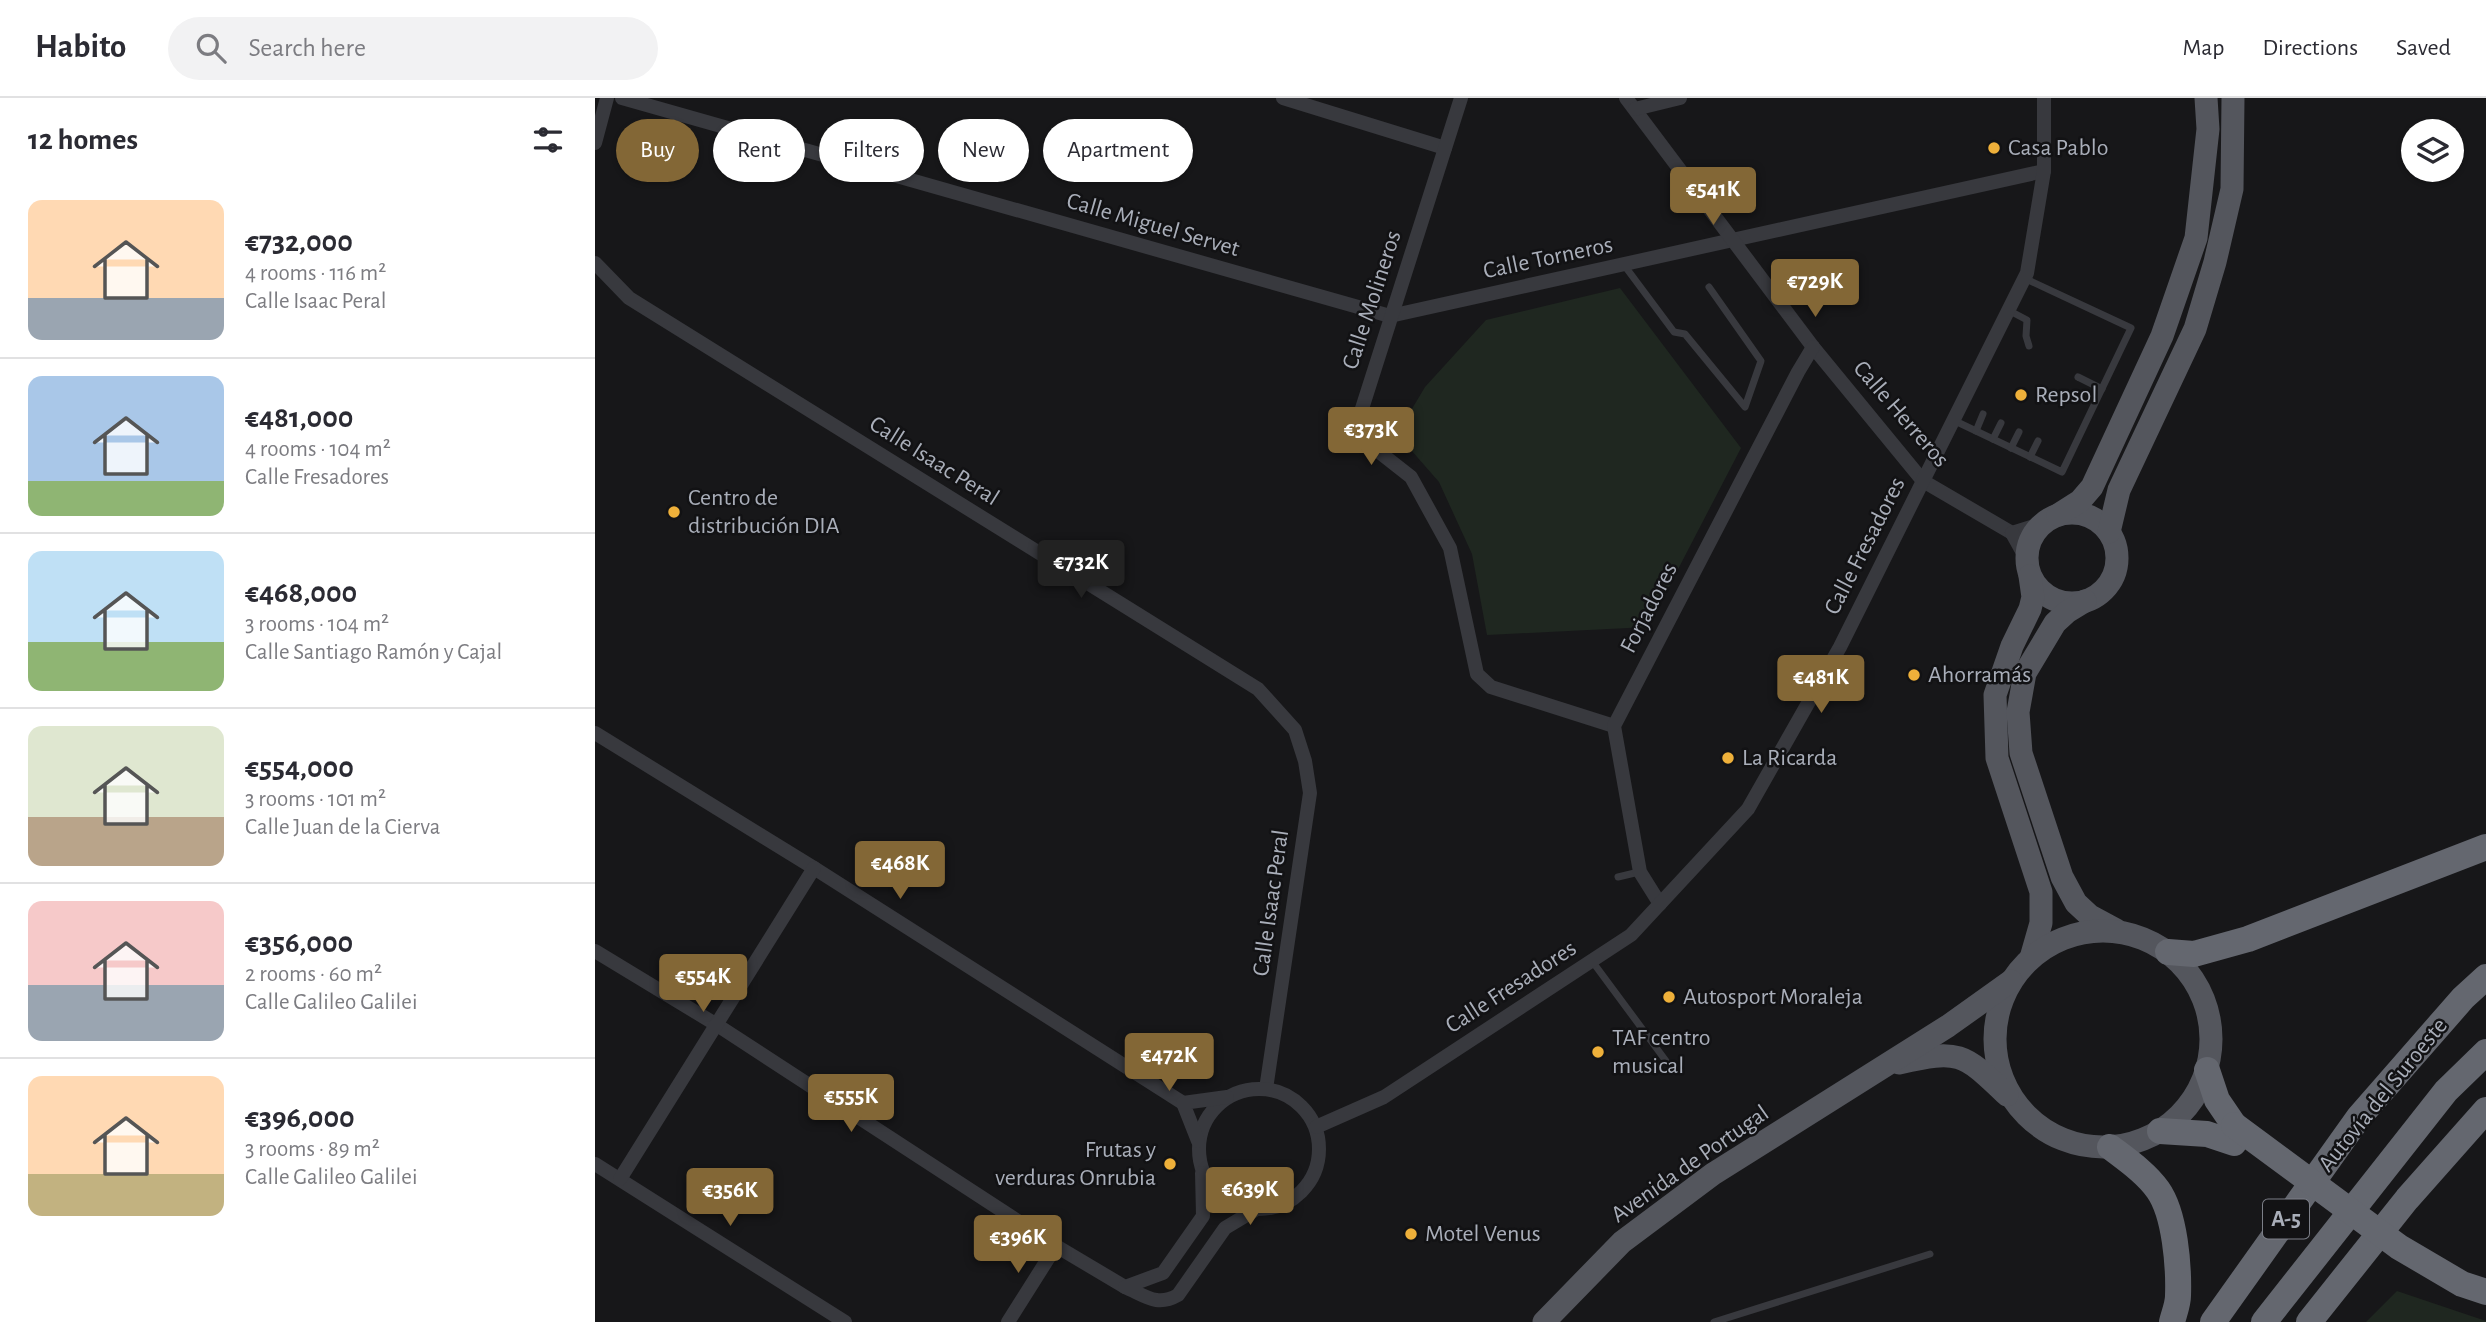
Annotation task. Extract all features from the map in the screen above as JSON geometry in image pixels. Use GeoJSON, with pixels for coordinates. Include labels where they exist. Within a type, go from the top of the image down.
{"type":"FeatureCollection","features":[{"type":"Feature","properties":{"kind":"highway"},"geometry":{"type":"LineString","coordinates":[[2168,952],[2194,954],[2248,939],[2486,847]]}},
{"type":"Feature","properties":{"kind":"highway","name":"Autovía del Suroeste"},"geometry":{"type":"LineString","coordinates":[[2213,1322],[2360,1117],[2463,998],[2486,977]]}},
{"type":"Feature","properties":{"kind":"highway","name":"Autovía del Suroeste"},"geometry":{"type":"LineString","coordinates":[[2264,1322],[2447,1091],[2486,1052]]}},
{"type":"Feature","properties":{"kind":"highway"},"geometry":{"type":"LineString","coordinates":[[2207,1070],[2217,1100],[2234,1134],[2404,1268],[2440,1288],[2486,1304]]}},
{"type":"Feature","properties":{"kind":"highway"},"geometry":{"type":"LineString","coordinates":[[2309,1322],[2407,1199],[2486,1110]]}},
{"type":"Feature","properties":{"kind":"highway"},"geometry":{"type":"LineString","coordinates":[[2160,1131],[2234,1134],[2399,1247],[2462,1284],[2486,1292]]}},
{"type":"Feature","properties":{"kind":"highway"},"geometry":{"type":"LineString","coordinates":[[2110,1147],[2146,1175],[2159,1192],[2168,1211],[2175,1246],[2178,1297],[2172,1322]]}},
{"type":"Feature","properties":{"kind":"main road"},"geometry":{"type":"LineString","coordinates":[[2031,958],[2041,923],[2041,892],[1997,758],[1995,695],[2012,646],[2030,610],[2033,597],[2029,568],[2031,540],[2051,519],[2080,501],[2092,487],[2162,336],[2196,238],[2208,129],[2206,98]]}},
{"type":"Feature","properties":{"kind":"main road"},"geometry":{"type":"LineString","coordinates":[[2109,533],[2119,490],[2195,329],[2215,262],[2232,189],[2232,98]]}},
{"type":"Feature","properties":{"kind":"main road"},"geometry":{"type":"LineString","coordinates":[[2051,519],[2081,514],[2102,524],[2109,533],[2117,555],[2112,578],[2106,588],[2067,612],[2055,623],[2025,673],[2018,712],[2021,753],[2062,877],[2076,903],[2118,932]]}},
{"type":"Feature","properties":{"kind":"main road"},"geometry":{"type":"LineString","coordinates":[[2029,568],[2040,590],[2053,599],[2069,603],[2085,601]]}},
{"type":"Feature","properties":{"kind":"main road"},"geometry":{"type":"LineString","coordinates":[[2087,932],[2118,932],[2144,939],[2168,952],[2191,975],[2206,1004],[2211,1037],[2207,1070],[2189,1105],[2160,1131],[2136,1142],[2110,1147],[2083,1145],[2058,1137],[2035,1124],[2017,1105],[2001,1076],[1994,1044],[1998,1011],[2011,981],[2031,958],[2057,941],[2087,932]]}},
{"type":"Feature","properties":{"kind":"main road","name":"Avenida de Portugal"},"geometry":{"type":"LineString","coordinates":[[1544,1322],[1622,1242],[1713,1174],[1948,1026],[2011,981]]}},
{"type":"Feature","properties":{"kind":"main road","name":"Avenida de Portugal"},"geometry":{"type":"LineString","coordinates":[[1882,1067],[1932,1055],[1953,1056],[1973,1063],[2017,1105]]}},
{"type":"Feature","properties":{"kind":"street"},"geometry":{"type":"LineString","coordinates":[[595,143],[607,98]]}},
{"type":"Feature","properties":{"kind":"street","name":"Calle Miguel Servet"},"geometry":{"type":"LineString","coordinates":[[622,98],[1390,316]]}},
{"type":"Feature","properties":{"kind":"street"},"geometry":{"type":"LineString","coordinates":[[1283,98],[1445,148]]}},
{"type":"Feature","properties":{"kind":"street","name":"Calle Molineros"},"geometry":{"type":"LineString","coordinates":[[1461,98],[1359,418],[1361,432],[1369,444],[1411,477],[1450,548],[1477,674],[1491,687],[1613,726]]}},
{"type":"Feature","properties":{"kind":"street"},"geometry":{"type":"LineString","coordinates":[[1630,104],[1680,98]]}},
{"type":"Feature","properties":{"kind":"street","name":"Calle Fresadores"},"geometry":{"type":"LineString","coordinates":[[1316,1127],[1384,1097],[1631,935],[1748,809],[1840,647],[2024,278],[2044,171],[2043,98]]}},
{"type":"Feature","properties":{"kind":"street","name":"Calle Herreros"},"geometry":{"type":"LineString","coordinates":[[1630,104],[1813,347],[1923,481],[2013,533]]}},
{"type":"Feature","properties":{"kind":"street","name":"Calle Torneros"},"geometry":{"type":"LineString","coordinates":[[1390,316],[2044,171]]}},
{"type":"Feature","properties":{"kind":"street","name":"Calle Isaac Peral"},"geometry":{"type":"LineString","coordinates":[[595,263],[629,298],[1258,689],[1296,730],[1310,793],[1266,1088]]}},
{"type":"Feature","properties":{"kind":"street","name":"Forjadores"},"geometry":{"type":"LineString","coordinates":[[1613,726],[1813,347]]}},
{"type":"Feature","properties":{"kind":"street"},"geometry":{"type":"LineString","coordinates":[[2029,568],[2013,533],[2051,519]]}},
{"type":"Feature","properties":{"kind":"street"},"geometry":{"type":"LineString","coordinates":[[1613,726],[1640,872],[1660,904]]}},
{"type":"Feature","properties":{"kind":"street"},"geometry":{"type":"LineString","coordinates":[[595,733],[814,867],[1183,1103],[1198,1141],[1203,1216],[1163,1273],[1125,1287]]}},
{"type":"Feature","properties":{"kind":"street"},"geometry":{"type":"LineString","coordinates":[[619,1179],[814,867]]}},
{"type":"Feature","properties":{"kind":"street"},"geometry":{"type":"LineString","coordinates":[[595,951],[716,1025],[1056,1246],[1125,1287],[1158,1302],[1168,1301],[1178,1295],[1226,1228],[1255,1210],[1289,1202],[1310,1182],[1320,1155],[1316,1127],[1297,1101],[1266,1088],[1183,1103]]}},
{"type":"Feature","properties":{"kind":"street"},"geometry":{"type":"LineString","coordinates":[[1198,1141],[1206,1118],[1227,1097]]}},
{"type":"Feature","properties":{"kind":"street"},"geometry":{"type":"LineString","coordinates":[[595,1164],[845,1322]]}},
{"type":"Feature","properties":{"kind":"street"},"geometry":{"type":"LineString","coordinates":[[1202,1173],[1225,1200],[1255,1210]]}},
{"type":"Feature","properties":{"kind":"street"},"geometry":{"type":"LineString","coordinates":[[1008,1322],[1056,1246]]}},
{"type":"Feature","properties":{"kind":"lane"},"geometry":{"type":"LineString","coordinates":[[1623,265],[1674,332],[1685,334],[1745,407],[1761,361],[1709,287]]}},
{"type":"Feature","properties":{"kind":"lane"},"geometry":{"type":"LineString","coordinates":[[1953,420],[2062,472],[2131,328],[2024,278]]}},
{"type":"Feature","properties":{"kind":"lane"},"geometry":{"type":"LineString","coordinates":[[2008,310],[2027,320],[2029,346]]}},
{"type":"Feature","properties":{"kind":"lane"},"geometry":{"type":"LineString","coordinates":[[2019,341],[2027,336]]}},
{"type":"Feature","properties":{"kind":"lane"},"geometry":{"type":"LineString","coordinates":[[2078,377],[2102,390]]}},
{"type":"Feature","properties":{"kind":"lane"},"geometry":{"type":"LineString","coordinates":[[1976,431],[1983,414]]}},
{"type":"Feature","properties":{"kind":"lane"},"geometry":{"type":"LineString","coordinates":[[1993,439],[2001,423]]}},
{"type":"Feature","properties":{"kind":"lane"},"geometry":{"type":"LineString","coordinates":[[2011,448],[2019,432]]}},
{"type":"Feature","properties":{"kind":"lane"},"geometry":{"type":"LineString","coordinates":[[2030,457],[2038,441]]}},
{"type":"Feature","properties":{"kind":"lane"},"geometry":{"type":"LineString","coordinates":[[1618,877],[1640,872]]}},
{"type":"Feature","properties":{"kind":"lane"},"geometry":{"type":"LineString","coordinates":[[1592,961],[1666,1061]]}},
{"type":"Feature","properties":{"kind":"lane"},"geometry":{"type":"LineString","coordinates":[[1714,1322],[1930,1254]]}},
{"type":"Feature","properties":{"kind":"shaded area"},"geometry":{"type":"Polygon","coordinates":[[[1620,288],[1741,448],[1648,627],[1487,635],[1472,554],[1439,482],[1397,434],[1425,387],[1486,320],[1620,288]]]}},
{"type":"Feature","properties":{"kind":"shaded area"},"geometry":{"type":"Polygon","coordinates":[[[2397,1291],[2486,1321],[2486,1322],[2366,1322],[2397,1291]]]}},
{"type":"Feature","properties":{"kind":"place","name":"Casa Pablo"},"geometry":{"type":"Point","coordinates":[1994,148]}},
{"type":"Feature","properties":{"kind":"place","name":"Repsol"},"geometry":{"type":"Point","coordinates":[2021,395]}},
{"type":"Feature","properties":{"kind":"place","name":"Centro de distribución DIA"},"geometry":{"type":"Point","coordinates":[674,512]}},
{"type":"Feature","properties":{"kind":"place","name":"Ahorramás"},"geometry":{"type":"Point","coordinates":[1914,675]}},
{"type":"Feature","properties":{"kind":"place","name":"La Ricarda"},"geometry":{"type":"Point","coordinates":[1728,758]}},
{"type":"Feature","properties":{"kind":"place","name":"Autosport Moraleja"},"geometry":{"type":"Point","coordinates":[1669,997]}},
{"type":"Feature","properties":{"kind":"place","name":"TAF centro musical"},"geometry":{"type":"Point","coordinates":[1598,1052]}},
{"type":"Feature","properties":{"kind":"place","name":"Frutas y verduras Onrubia"},"geometry":{"type":"Point","coordinates":[1170,1164]}},
{"type":"Feature","properties":{"kind":"place","name":"Motel Venus"},"geometry":{"type":"Point","coordinates":[1411,1234]}}]}
